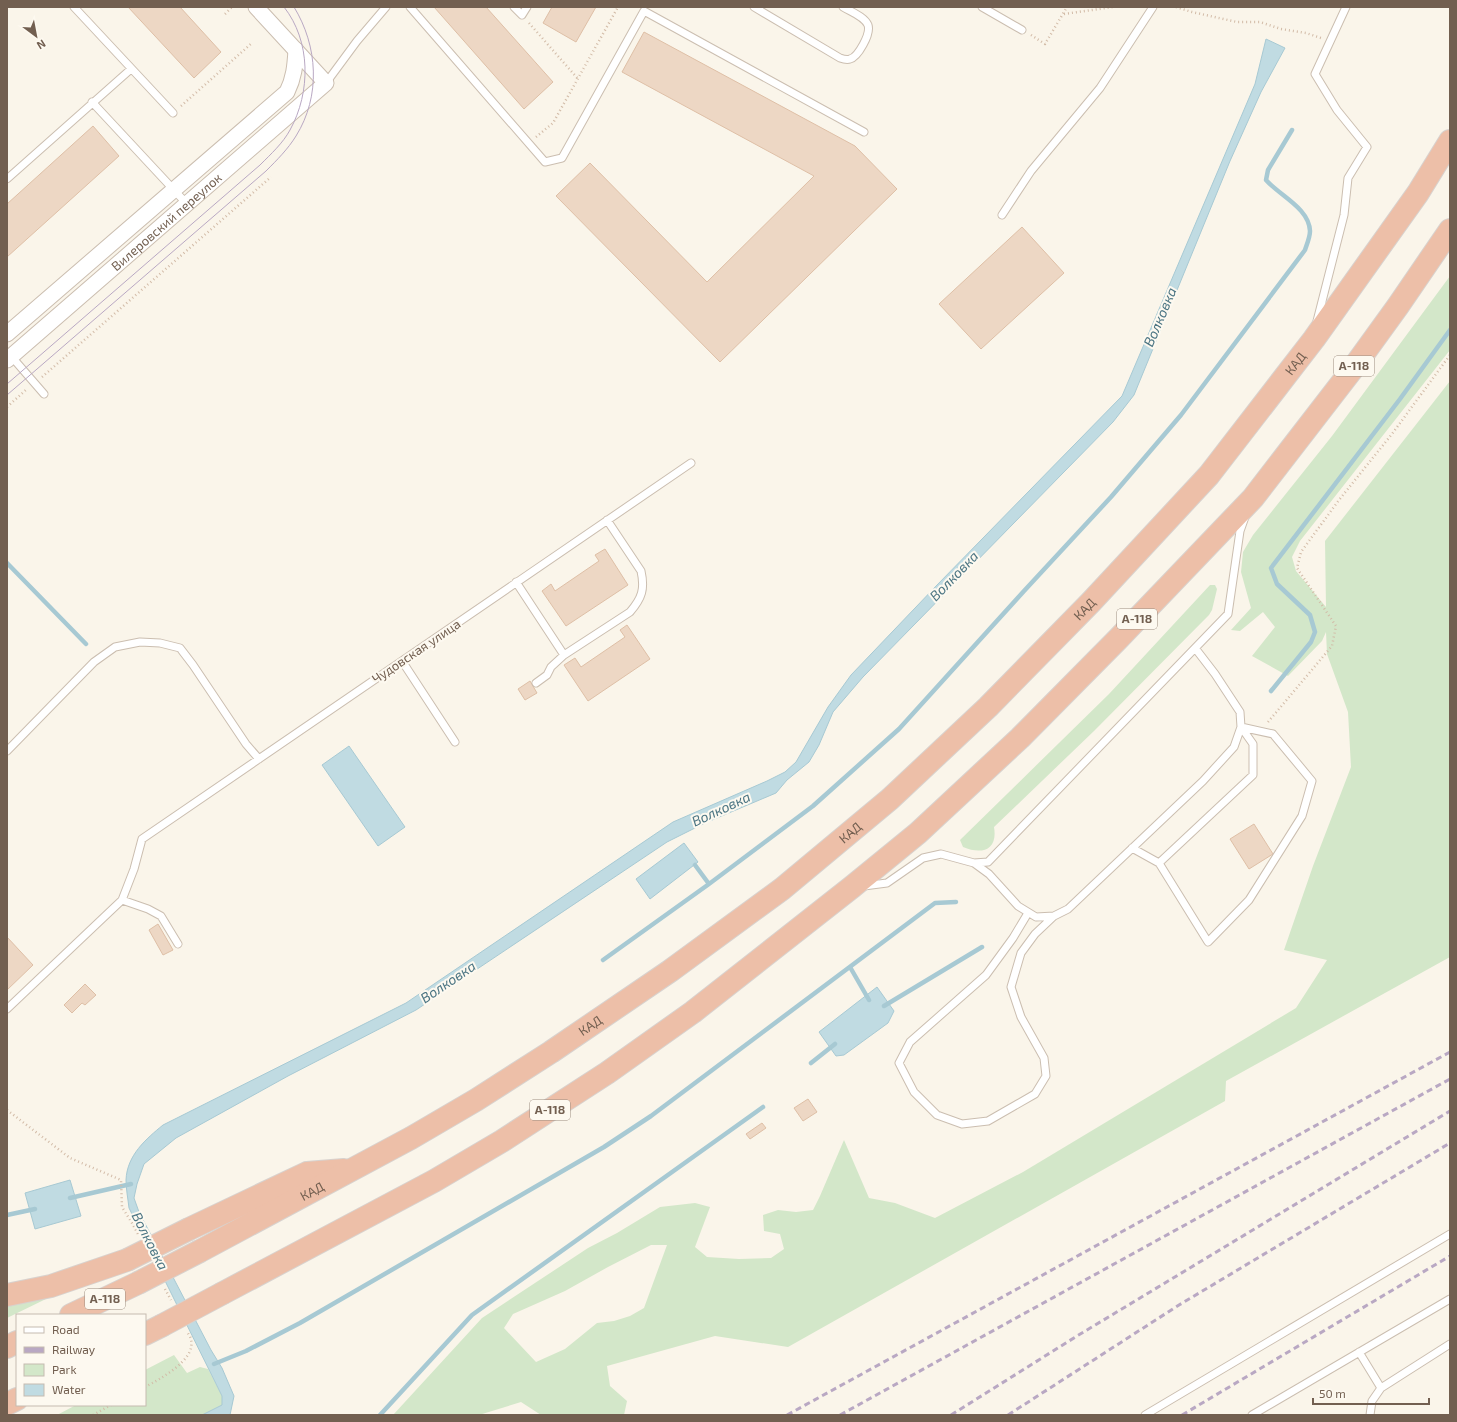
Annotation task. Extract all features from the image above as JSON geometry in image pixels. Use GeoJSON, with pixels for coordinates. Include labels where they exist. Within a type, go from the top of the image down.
{"type":"FeatureCollection","features":[{"type":"Feature","properties":{"kind":"highway","name":"КАД"},"geometry":{"type":"LineString","coordinates":[[73,1314],[200,1251],[411,1138],[476,1100],[551,1052],[670,971],[782,889],[890,799],[988,707],[1091,602],[1209,475],[1314,339],[1418,193],[1450,141]]}},
{"type":"Feature","properties":{"kind":"highway","name":"А-118"},"geometry":{"type":"LineString","coordinates":[[153,1330],[434,1181],[502,1141],[607,1073],[693,1012],[918,833],[1020,738],[1118,639],[1253,498],[1351,370],[1398,306],[1450,230]]}},
{"type":"Feature","properties":{"kind":"highway"},"geometry":{"type":"LineString","coordinates":[[7,1295],[51,1286],[126,1260],[307,1173],[353,1169]]}},
{"type":"Feature","properties":{"kind":"highway"},"geometry":{"type":"LineString","coordinates":[[7,1347],[16,1342]]}},
{"type":"Feature","properties":{"kind":"highway"},"geometry":{"type":"LineString","coordinates":[[7,1404],[16,1400]]}},
{"type":"Feature","properties":{"kind":"street"},"geometry":{"type":"LineString","coordinates":[[256,7],[326,83]]}},
{"type":"Feature","properties":{"kind":"street","name":"Вилеровский переулок"},"geometry":{"type":"LineString","coordinates":[[7,334],[286,92],[292,83],[295,69],[296,50]]}},
{"type":"Feature","properties":{"kind":"street","name":"Вилеровский переулок"},"geometry":{"type":"LineString","coordinates":[[8,357],[326,83]]}},
{"type":"Feature","properties":{"kind":"lane"},"geometry":{"type":"LineString","coordinates":[[74,7],[173,113]]}},
{"type":"Feature","properties":{"kind":"lane"},"geometry":{"type":"LineString","coordinates":[[326,83],[357,41],[386,7]]}},
{"type":"Feature","properties":{"kind":"lane"},"geometry":{"type":"LineString","coordinates":[[410,7],[545,162],[562,158],[644,11],[864,132]]}},
{"type":"Feature","properties":{"kind":"lane"},"geometry":{"type":"LineString","coordinates":[[514,7],[522,15],[526,7]]}},
{"type":"Feature","properties":{"kind":"lane"},"geometry":{"type":"LineString","coordinates":[[754,7],[840,58],[850,59],[856,56],[867,37],[869,30],[864,19],[843,7]]}},
{"type":"Feature","properties":{"kind":"lane"},"geometry":{"type":"LineString","coordinates":[[982,7],[1022,30]]}},
{"type":"Feature","properties":{"kind":"lane"},"geometry":{"type":"LineString","coordinates":[[1002,215],[1031,171],[1100,88],[1153,7]]}},
{"type":"Feature","properties":{"kind":"lane"},"geometry":{"type":"LineString","coordinates":[[1314,339],[1321,304],[1344,215],[1348,178],[1367,147],[1337,110],[1315,74],[1346,7]]}},
{"type":"Feature","properties":{"kind":"lane"},"geometry":{"type":"LineString","coordinates":[[7,179],[131,69]]}},
{"type":"Feature","properties":{"kind":"lane"},"geometry":{"type":"LineString","coordinates":[[92,102],[186,204]]}},
{"type":"Feature","properties":{"kind":"lane"},"geometry":{"type":"LineString","coordinates":[[8,357],[44,394]]}},
{"type":"Feature","properties":{"kind":"lane","name":"Чудовская улица"},"geometry":{"type":"LineString","coordinates":[[122,900],[134,869],[142,839],[691,463]]}},
{"type":"Feature","properties":{"kind":"lane"},"geometry":{"type":"LineString","coordinates":[[852,887],[887,883],[923,858],[941,854],[974,863],[988,862],[1228,614],[1240,531],[1253,498]]}},
{"type":"Feature","properties":{"kind":"lane"},"geometry":{"type":"LineString","coordinates":[[536,683],[547,675],[551,667],[564,655],[630,612],[637,604],[642,591],[643,580],[641,571],[607,520]]}},
{"type":"Feature","properties":{"kind":"lane"},"geometry":{"type":"LineString","coordinates":[[516,582],[564,655]]}},
{"type":"Feature","properties":{"kind":"lane"},"geometry":{"type":"LineString","coordinates":[[7,751],[94,662],[115,647],[140,642],[160,643],[180,648],[246,744],[259,759]]}},
{"type":"Feature","properties":{"kind":"lane"},"geometry":{"type":"LineString","coordinates":[[1028,913],[1013,938],[986,975],[910,1042],[899,1063],[914,1092],[937,1115],[962,1124],[988,1121],[1035,1094],[1046,1076],[1044,1058],[1021,1017],[1011,987],[1021,953],[1035,934],[1054,916],[1068,908],[1132,848],[1203,781],[1234,747],[1241,727],[1240,712],[1215,674],[1195,648]]}},
{"type":"Feature","properties":{"kind":"lane"},"geometry":{"type":"LineString","coordinates":[[402,661],[455,742]]}},
{"type":"Feature","properties":{"kind":"lane"},"geometry":{"type":"LineString","coordinates":[[1132,848],[1159,862],[1208,942],[1249,900],[1302,816],[1312,781],[1273,734],[1241,727]]}},
{"type":"Feature","properties":{"kind":"lane"},"geometry":{"type":"LineString","coordinates":[[1159,862],[1253,775],[1253,744],[1241,727]]}},
{"type":"Feature","properties":{"kind":"lane"},"geometry":{"type":"LineString","coordinates":[[974,863],[989,874],[1018,906],[1028,913],[1036,918],[1054,916]]}},
{"type":"Feature","properties":{"kind":"lane"},"geometry":{"type":"LineString","coordinates":[[7,1009],[122,900],[148,909],[161,916],[178,944]]}},
{"type":"Feature","properties":{"kind":"lane"},"geometry":{"type":"LineString","coordinates":[[1145,1415],[1450,1234]]}},
{"type":"Feature","properties":{"kind":"lane"},"geometry":{"type":"LineString","coordinates":[[1252,1415],[1450,1299]]}},
{"type":"Feature","properties":{"kind":"lane"},"geometry":{"type":"LineString","coordinates":[[1370,1415],[1372,1401],[1380,1388],[1450,1344]]}},
{"type":"Feature","properties":{"kind":"lane"},"geometry":{"type":"LineString","coordinates":[[1359,1352],[1380,1388]]}},
{"type":"Feature","properties":{"kind":"path"},"geometry":{"type":"LineString","coordinates":[[225,14],[232,7]]}},
{"type":"Feature","properties":{"kind":"path"},"geometry":{"type":"LineString","coordinates":[[528,143],[553,123],[618,7]]}},
{"type":"Feature","properties":{"kind":"path"},"geometry":{"type":"LineString","coordinates":[[1022,30],[1046,44],[1067,7]]}},
{"type":"Feature","properties":{"kind":"path"},"geometry":{"type":"LineString","coordinates":[[1063,14],[1113,7]]}},
{"type":"Feature","properties":{"kind":"path"},"geometry":{"type":"LineString","coordinates":[[1176,7],[1237,22],[1260,22],[1281,29],[1306,33],[1330,40]]}},
{"type":"Feature","properties":{"kind":"path"},"geometry":{"type":"LineString","coordinates":[[522,15],[578,80]]}},
{"type":"Feature","properties":{"kind":"path"},"geometry":{"type":"LineString","coordinates":[[173,113],[252,43]]}},
{"type":"Feature","properties":{"kind":"path"},"geometry":{"type":"LineString","coordinates":[[7,407],[271,177]]}},
{"type":"Feature","properties":{"kind":"path"},"geometry":{"type":"LineString","coordinates":[[1260,731],[1332,646],[1336,626],[1297,568],[1301,552],[1338,500],[1392,434],[1450,355]]}},
{"type":"Feature","properties":{"kind":"path"},"geometry":{"type":"LineString","coordinates":[[7,1110],[70,1158],[121,1180],[122,1207],[132,1223]]}},
{"type":"Feature","properties":{"kind":"path"},"geometry":{"type":"LineString","coordinates":[[146,1385],[168,1374],[184,1360],[190,1352],[191,1340]]}},
{"type":"Feature","properties":{"kind":"path"},"geometry":{"type":"LineString","coordinates":[[93,1415],[109,1406]]}},
{"type":"Feature","properties":{"kind":"green space"},"geometry":{"type":"Polygon","coordinates":[[[1450,276],[1450,350],[1300,541],[1292,557],[1296,571],[1326,607],[1325,541],[1450,381],[1450,957],[1226,1081],[1225,1101],[788,1347],[715,1336],[607,1366],[610,1386],[627,1401],[624,1415],[541,1415],[521,1402],[479,1415],[393,1415],[482,1318],[588,1248],[617,1233],[660,1207],[695,1203],[710,1207],[695,1247],[707,1257],[739,1259],[771,1258],[784,1249],[780,1234],[764,1231],[763,1215],[778,1210],[796,1212],[813,1210],[844,1140],[869,1198],[895,1203],[935,1218],[1023,1172],[1296,1008],[1327,960],[1284,950],[1313,866],[1351,767],[1348,712],[1327,654],[1326,632],[1322,641],[1288,676],[1252,656],[1275,627],[1263,612],[1240,631],[1231,630],[1251,608],[1241,572],[1243,552],[1253,535],[1332,436],[1450,276]],[[651,1245],[565,1291],[513,1314],[504,1328],[536,1362],[565,1349],[597,1323],[614,1321],[630,1316],[644,1308],[667,1245],[651,1245]]]}},
{"type":"Feature","properties":{"kind":"green space"},"geometry":{"type":"Polygon","coordinates":[[[1210,585],[1215,585],[1217,589],[1212,610],[1209,615],[1094,731],[994,827],[995,835],[991,846],[982,850],[963,847],[960,840],[1109,694],[1210,585]]]}},
{"type":"Feature","properties":{"kind":"green space"},"geometry":{"type":"Polygon","coordinates":[[[48,1298],[7,1318],[7,1299],[48,1298]]]}},
{"type":"Feature","properties":{"kind":"green space"},"geometry":{"type":"Polygon","coordinates":[[[174,1355],[187,1373],[200,1367],[208,1369],[222,1396],[222,1405],[202,1415],[57,1415],[74,1406],[146,1406],[146,1369],[174,1355]]]}},
{"type":"Feature","properties":{"kind":"water","name":"Волковка"},"geometry":{"type":"Polygon","coordinates":[[[1266,39],[1285,48],[1261,92],[1230,161],[1134,395],[1113,422],[863,677],[833,712],[819,745],[809,762],[787,780],[776,793],[705,823],[667,842],[416,1010],[288,1076],[176,1138],[144,1164],[134,1198],[139,1212],[211,1350],[222,1368],[234,1396],[230,1415],[202,1415],[222,1405],[222,1396],[129,1208],[126,1183],[127,1171],[138,1148],[163,1125],[406,1003],[673,822],[767,781],[785,772],[796,762],[828,707],[851,675],[1122,396],[1255,84],[1266,39]]]}},
{"type":"Feature","properties":{"kind":"water"},"geometry":{"type":"Polygon","coordinates":[[[349,746],[405,827],[378,846],[322,765],[349,746]]]}},
{"type":"Feature","properties":{"kind":"water"},"geometry":{"type":"Polygon","coordinates":[[[684,843],[698,862],[650,899],[636,879],[684,843]]]}},
{"type":"Feature","properties":{"kind":"water"},"geometry":{"type":"Polygon","coordinates":[[[877,987],[894,1011],[888,1023],[844,1055],[836,1056],[819,1032],[877,987]]]}},
{"type":"Feature","properties":{"kind":"water"},"geometry":{"type":"Polygon","coordinates":[[[70,1180],[81,1216],[35,1229],[25,1193],[70,1180]]]}},
{"type":"Feature","properties":{"kind":"building"},"geometry":{"type":"Polygon","coordinates":[[[128,7],[180,7],[221,52],[194,78],[128,7]]]}},
{"type":"Feature","properties":{"kind":"building"},"geometry":{"type":"Polygon","coordinates":[[[434,7],[486,7],[553,82],[524,109],[434,7]]]}},
{"type":"Feature","properties":{"kind":"building"},"geometry":{"type":"Polygon","coordinates":[[[552,7],[596,7],[576,42],[543,23],[552,7]]]}},
{"type":"Feature","properties":{"kind":"building"},"geometry":{"type":"Polygon","coordinates":[[[644,32],[855,146],[897,189],[720,362],[556,196],[590,163],[707,282],[814,176],[622,72],[644,32]]]}},
{"type":"Feature","properties":{"kind":"building"},"geometry":{"type":"Polygon","coordinates":[[[93,126],[119,156],[7,257],[7,204],[93,126]]]}},
{"type":"Feature","properties":{"kind":"building"},"geometry":{"type":"Polygon","coordinates":[[[1022,227],[1064,273],[981,349],[939,304],[1022,227]]]}},
{"type":"Feature","properties":{"kind":"building"},"geometry":{"type":"Polygon","coordinates":[[[605,549],[628,585],[566,626],[542,591],[551,584],[555,591],[599,561],[595,555],[605,549]]]}},
{"type":"Feature","properties":{"kind":"building"},"geometry":{"type":"Polygon","coordinates":[[[627,625],[650,659],[588,701],[564,665],[575,658],[581,667],[625,637],[620,630],[627,625]]]}},
{"type":"Feature","properties":{"kind":"building"},"geometry":{"type":"Polygon","coordinates":[[[530,681],[537,693],[525,700],[518,689],[530,681]]]}},
{"type":"Feature","properties":{"kind":"building"},"geometry":{"type":"Polygon","coordinates":[[[1254,824],[1273,854],[1249,869],[1230,839],[1254,824]]]}},
{"type":"Feature","properties":{"kind":"building"},"geometry":{"type":"Polygon","coordinates":[[[158,924],[173,950],[163,955],[149,930],[158,924]]]}},
{"type":"Feature","properties":{"kind":"building"},"geometry":{"type":"Polygon","coordinates":[[[7,937],[33,965],[7,990],[7,937]]]}},
{"type":"Feature","properties":{"kind":"building"},"geometry":{"type":"Polygon","coordinates":[[[85,984],[96,995],[85,1005],[82,1003],[72,1013],[64,1005],[85,984]]]}},
{"type":"Feature","properties":{"kind":"building"},"geometry":{"type":"Polygon","coordinates":[[[808,1099],[817,1112],[803,1121],[794,1108],[808,1099]]]}},
{"type":"Feature","properties":{"kind":"building"},"geometry":{"type":"Polygon","coordinates":[[[762,1123],[766,1128],[750,1139],[746,1134],[762,1123]]]}},
{"type":"Feature","properties":{"kind":"waterway"},"geometry":{"type":"LineString","coordinates":[[603,960],[709,884],[813,806],[899,729],[1111,497],[1181,415],[1305,250],[1310,231],[1305,216],[1293,203],[1266,180],[1268,170],[1292,130]]}},
{"type":"Feature","properties":{"kind":"waterway"},"geometry":{"type":"LineString","coordinates":[[1271,691],[1311,642],[1315,632],[1310,615],[1277,584],[1271,568],[1400,399],[1450,330]]}},
{"type":"Feature","properties":{"kind":"waterway"},"geometry":{"type":"LineString","coordinates":[[7,563],[86,644]]}},
{"type":"Feature","properties":{"kind":"waterway"},"geometry":{"type":"LineString","coordinates":[[695,865],[709,884]]}},
{"type":"Feature","properties":{"kind":"waterway"},"geometry":{"type":"LineString","coordinates":[[214,1364],[246,1351],[300,1323],[604,1147],[651,1116],[935,903],[956,902]]}},
{"type":"Feature","properties":{"kind":"waterway"},"geometry":{"type":"LineString","coordinates":[[884,1006],[982,947]]}},
{"type":"Feature","properties":{"kind":"waterway"},"geometry":{"type":"LineString","coordinates":[[850,967],[869,1000]]}},
{"type":"Feature","properties":{"kind":"waterway"},"geometry":{"type":"LineString","coordinates":[[811,1063],[835,1044]]}},
{"type":"Feature","properties":{"kind":"waterway"},"geometry":{"type":"LineString","coordinates":[[380,1415],[472,1315],[763,1107]]}},
{"type":"Feature","properties":{"kind":"waterway"},"geometry":{"type":"LineString","coordinates":[[70,1198],[131,1184]]}},
{"type":"Feature","properties":{"kind":"waterway"},"geometry":{"type":"LineString","coordinates":[[7,1215],[35,1209]]}},
{"type":"Feature","properties":{"kind":"tram line"},"geometry":{"type":"LineString","coordinates":[[7,384],[260,165],[284,139],[297,115],[302,100],[305,67],[299,35],[293,20],[284,7]]}},
{"type":"Feature","properties":{"kind":"tram line"},"geometry":{"type":"LineString","coordinates":[[7,395],[266,171],[278,159],[296,136],[304,121],[310,104],[313,88],[313,71],[312,54],[308,38],[294,7]]}},
{"type":"Feature","properties":{"kind":"railway"},"geometry":{"type":"LineString","coordinates":[[787,1415],[1450,1052]]}},
{"type":"Feature","properties":{"kind":"railway"},"geometry":{"type":"LineString","coordinates":[[840,1415],[1450,1079]]}},
{"type":"Feature","properties":{"kind":"railway"},"geometry":{"type":"LineString","coordinates":[[951,1415],[1077,1336],[1450,1111]]}},
{"type":"Feature","properties":{"kind":"railway"},"geometry":{"type":"LineString","coordinates":[[1008,1415],[1179,1305],[1450,1143]]}},
{"type":"Feature","properties":{"kind":"railway"},"geometry":{"type":"LineString","coordinates":[[1182,1415],[1450,1256]]}}]}
